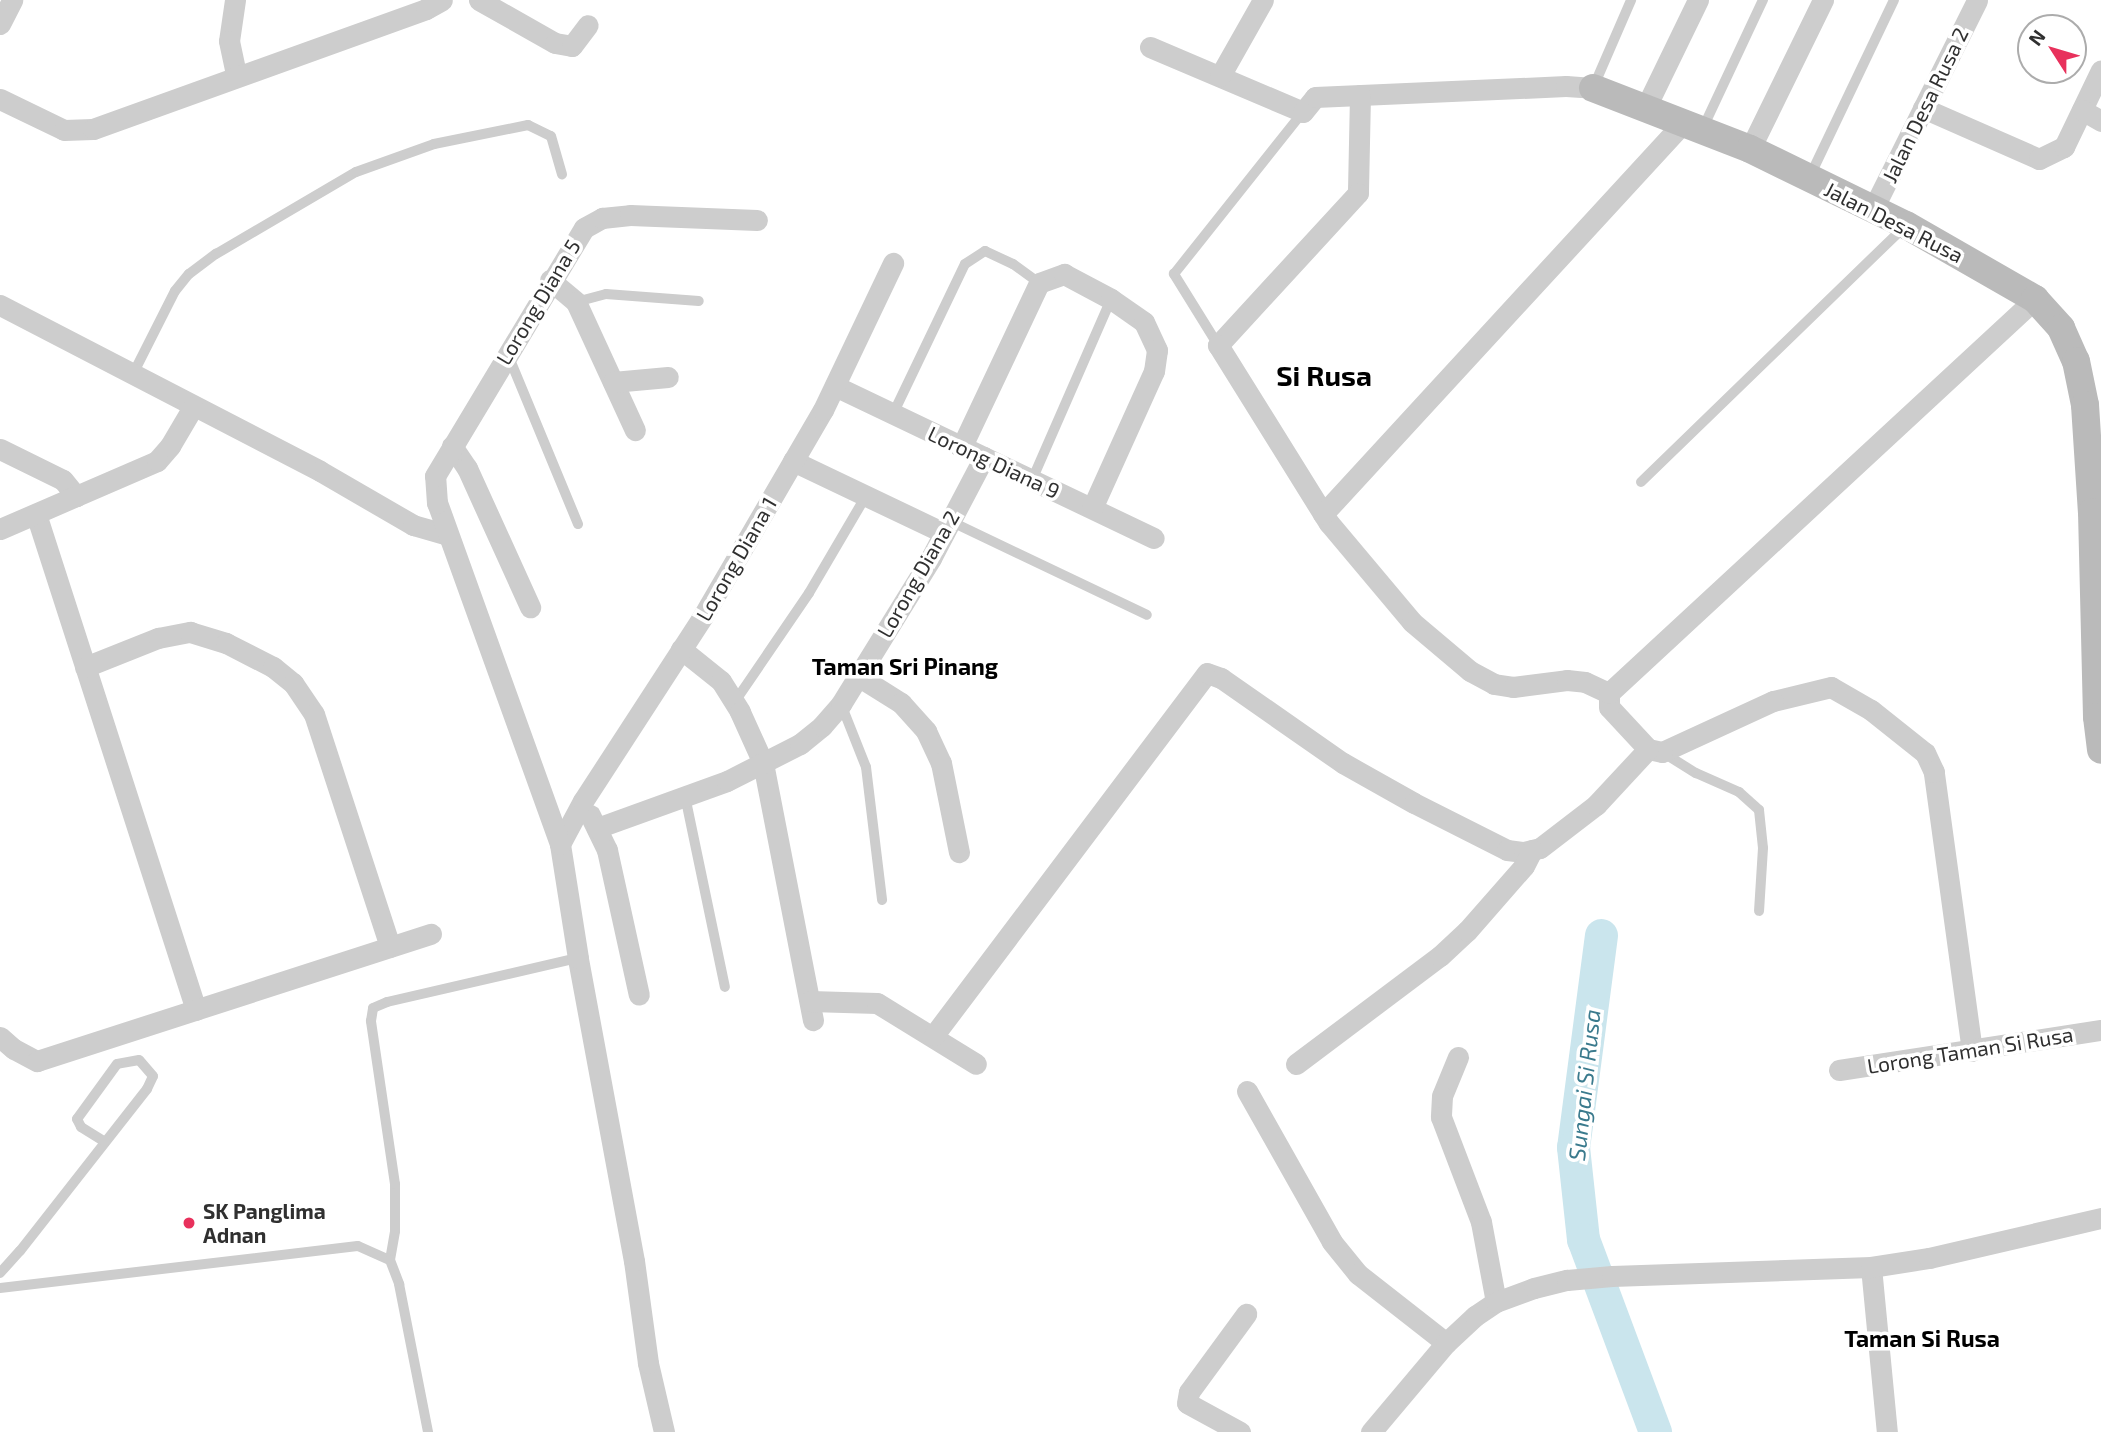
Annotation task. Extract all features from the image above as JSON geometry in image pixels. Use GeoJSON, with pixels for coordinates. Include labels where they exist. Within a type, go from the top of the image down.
{"type":"FeatureCollection","features":[{"type":"Feature","properties":{"kind":"street"},"geometry":{"type":"LineString","coordinates":[[0,24],[12,0]]}},
{"type":"Feature","properties":{"kind":"street"},"geometry":{"type":"LineString","coordinates":[[234,0],[229,41],[236,75]]}},
{"type":"Feature","properties":{"kind":"street"},"geometry":{"type":"LineString","coordinates":[[0,99],[64,130],[93,129],[236,75],[426,9],[442,0]]}},
{"type":"Feature","properties":{"kind":"street"},"geometry":{"type":"LineString","coordinates":[[480,0],[555,43],[572,46],[588,25]]}},
{"type":"Feature","properties":{"kind":"street"},"geometry":{"type":"LineString","coordinates":[[1220,76],[1263,0]]}},
{"type":"Feature","properties":{"kind":"street"},"geometry":{"type":"LineString","coordinates":[[1646,107],[1698,0]]}},
{"type":"Feature","properties":{"kind":"street"},"geometry":{"type":"LineString","coordinates":[[1750,149],[1823,0]]}},
{"type":"Feature","properties":{"kind":"street","name":"Jalan Desa Rusa 2"},"geometry":{"type":"LineString","coordinates":[[1873,209],[1977,0]]}},
{"type":"Feature","properties":{"kind":"street"},"geometry":{"type":"LineString","coordinates":[[1150,47],[1303,111]]}},
{"type":"Feature","properties":{"kind":"street"},"geometry":{"type":"LineString","coordinates":[[1923,108],[2039,159],[2064,147],[2101,70]]}},
{"type":"Feature","properties":{"kind":"street","name":"Jalan Desa Rusa"},"geometry":{"type":"LineString","coordinates":[[1303,111],[1315,97],[1566,86],[1593,88],[1750,149],[1906,225],[2035,299],[2062,328],[2076,361],[2085,405],[2092,512],[2097,718],[2101,750]]}},
{"type":"Feature","properties":{"kind":"street"},"geometry":{"type":"LineString","coordinates":[[1360,95],[1358,193],[1219,345],[1323,514],[1412,622],[1470,671],[1494,684],[1513,687],[1567,680],[1585,682],[1609,693]]}},
{"type":"Feature","properties":{"kind":"street"},"geometry":{"type":"LineString","coordinates":[[2082,110],[2101,121]]}},
{"type":"Feature","properties":{"kind":"street"},"geometry":{"type":"LineString","coordinates":[[1323,514],[1693,126]]}},
{"type":"Feature","properties":{"kind":"street","name":"Lorong Diana 5"},"geometry":{"type":"LineString","coordinates":[[664,1432],[648,1363],[634,1262],[578,958],[560,844],[437,503],[435,476],[550,280],[584,228],[602,218],[631,215],[757,220]]}},
{"type":"Feature","properties":{"kind":"street","name":"Lorong Diana 1"},"geometry":{"type":"LineString","coordinates":[[560,844],[583,801],[681,649],[793,461],[835,386],[893,263]]}},
{"type":"Feature","properties":{"kind":"street"},"geometry":{"type":"LineString","coordinates":[[962,446],[1039,283],[1064,274],[1111,299],[1144,322],[1157,350],[1154,371],[1092,508]]}},
{"type":"Feature","properties":{"kind":"street"},"geometry":{"type":"LineString","coordinates":[[550,280],[576,302],[635,430]]}},
{"type":"Feature","properties":{"kind":"street"},"geometry":{"type":"LineString","coordinates":[[1655,751],[1609,706],[1609,693],[2035,299]]}},
{"type":"Feature","properties":{"kind":"street"},"geometry":{"type":"LineString","coordinates":[[0,304],[132,376],[320,471],[413,525],[448,535]]}},
{"type":"Feature","properties":{"kind":"street"},"geometry":{"type":"LineString","coordinates":[[613,382],[667,377]]}},
{"type":"Feature","properties":{"kind":"street","name":"Lorong Diana 9"},"geometry":{"type":"LineString","coordinates":[[835,386],[1154,538]]}},
{"type":"Feature","properties":{"kind":"street"},"geometry":{"type":"LineString","coordinates":[[0,529],[157,461],[170,446],[194,407]]}},
{"type":"Feature","properties":{"kind":"street"},"geometry":{"type":"LineString","coordinates":[[452,446],[467,468],[530,607]]}},
{"type":"Feature","properties":{"kind":"street"},"geometry":{"type":"LineString","coordinates":[[0,449],[63,480],[76,496]]}},
{"type":"Feature","properties":{"kind":"street","name":"Lorong Diana 2"},"geometry":{"type":"LineString","coordinates":[[597,828],[727,781],[800,744],[841,704],[947,527],[984,457]]}},
{"type":"Feature","properties":{"kind":"street"},"geometry":{"type":"LineString","coordinates":[[793,461],[866,496],[947,527]]}},
{"type":"Feature","properties":{"kind":"street"},"geometry":{"type":"LineString","coordinates":[[36,514],[196,1010]]}},
{"type":"Feature","properties":{"kind":"street"},"geometry":{"type":"LineString","coordinates":[[85,667],[158,638],[190,632],[226,643],[273,667],[293,683],[314,714],[390,947]]}},
{"type":"Feature","properties":{"kind":"street"},"geometry":{"type":"LineString","coordinates":[[681,649],[721,681],[763,762],[812,1010],[877,1003],[934,1035],[976,1064]]}},
{"type":"Feature","properties":{"kind":"street"},"geometry":{"type":"LineString","coordinates":[[934,1035],[1207,673],[1221,678],[1343,762],[1414,803],[1507,850],[1540,848],[1596,804],[1655,751],[1773,701],[1831,688],[1871,710],[1925,753],[1934,772],[1972,1051]]}},
{"type":"Feature","properties":{"kind":"street"},"geometry":{"type":"LineString","coordinates":[[858,676],[901,703],[926,731],[941,763],[959,852]]}},
{"type":"Feature","properties":{"kind":"street"},"geometry":{"type":"LineString","coordinates":[[583,801],[607,850],[639,995]]}},
{"type":"Feature","properties":{"kind":"street"},"geometry":{"type":"LineString","coordinates":[[1296,1064],[1440,956],[1467,931],[1524,866],[1532,850]]}},
{"type":"Feature","properties":{"kind":"street"},"geometry":{"type":"LineString","coordinates":[[0,1037],[14,1049],[37,1061],[431,934]]}},
{"type":"Feature","properties":{"kind":"street","name":"Lorong Taman Si Rusa"},"geometry":{"type":"LineString","coordinates":[[1839,1069],[2101,1030]]}},
{"type":"Feature","properties":{"kind":"street"},"geometry":{"type":"LineString","coordinates":[[1458,1057],[1442,1096],[1441,1117],[1481,1222],[1496,1302]]}},
{"type":"Feature","properties":{"kind":"street"},"geometry":{"type":"LineString","coordinates":[[1247,1091],[1332,1242],[1358,1274],[1446,1343]]}},
{"type":"Feature","properties":{"kind":"street"},"geometry":{"type":"LineString","coordinates":[[1371,1432],[1446,1343],[1496,1302],[1534,1288],[1567,1280],[1612,1276],[1871,1267],[1929,1258],[2101,1218]]}},
{"type":"Feature","properties":{"kind":"street"},"geometry":{"type":"LineString","coordinates":[[1871,1267],[1884,1431]]}},
{"type":"Feature","properties":{"kind":"street"},"geometry":{"type":"LineString","coordinates":[[1240,1432],[1187,1403],[1189,1392],[1246,1314]]}},
{"type":"Feature","properties":{"kind":"lane"},"geometry":{"type":"LineString","coordinates":[[1593,88],[1631,0]]}},
{"type":"Feature","properties":{"kind":"lane"},"geometry":{"type":"LineString","coordinates":[[1693,126],[1763,0]]}},
{"type":"Feature","properties":{"kind":"lane"},"geometry":{"type":"LineString","coordinates":[[1809,178],[1894,0]]}},
{"type":"Feature","properties":{"kind":"lane"},"geometry":{"type":"LineString","coordinates":[[1219,345],[1174,274],[1303,111]]}},
{"type":"Feature","properties":{"kind":"lane"},"geometry":{"type":"LineString","coordinates":[[132,376],[175,291],[189,274],[216,254],[356,172],[434,144],[528,125],[551,136],[562,174]]}},
{"type":"Feature","properties":{"kind":"lane"},"geometry":{"type":"LineString","coordinates":[[1641,482],[1906,225]]}},
{"type":"Feature","properties":{"kind":"lane"},"geometry":{"type":"LineString","coordinates":[[893,414],[965,264],[985,251],[1013,264],[1039,283]]}},
{"type":"Feature","properties":{"kind":"lane"},"geometry":{"type":"LineString","coordinates":[[576,302],[606,294],[699,301]]}},
{"type":"Feature","properties":{"kind":"lane"},"geometry":{"type":"LineString","coordinates":[[1032,480],[1111,299]]}},
{"type":"Feature","properties":{"kind":"lane"},"geometry":{"type":"LineString","coordinates":[[507,353],[578,524]]}},
{"type":"Feature","properties":{"kind":"lane"},"geometry":{"type":"LineString","coordinates":[[734,703],[809,593],[866,496]]}},
{"type":"Feature","properties":{"kind":"lane"},"geometry":{"type":"LineString","coordinates":[[947,527],[1147,615]]}},
{"type":"Feature","properties":{"kind":"lane"},"geometry":{"type":"LineString","coordinates":[[841,704],[866,767],[882,900]]}},
{"type":"Feature","properties":{"kind":"lane"},"geometry":{"type":"LineString","coordinates":[[1655,751],[1739,792],[1759,810],[1763,848],[1759,911]]}},
{"type":"Feature","properties":{"kind":"lane"},"geometry":{"type":"LineString","coordinates":[[685,796],[725,987]]}},
{"type":"Feature","properties":{"kind":"lane"},"geometry":{"type":"LineString","coordinates":[[428,1432],[399,1284],[390,1260],[395,1231],[395,1184],[371,1021],[373,1008],[387,1002],[578,958]]}},
{"type":"Feature","properties":{"kind":"lane"},"geometry":{"type":"LineString","coordinates":[[0,1273],[105,1142],[147,1089],[153,1076],[139,1060],[117,1064],[77,1119],[81,1126],[105,1142]]}},
{"type":"Feature","properties":{"kind":"lane"},"geometry":{"type":"LineString","coordinates":[[0,1288],[358,1246],[390,1260]]}},
{"type":"Feature","properties":{"kind":"waterway","name":"Sungai Si Rusa"},"geometry":{"type":"LineString","coordinates":[[1601,935],[1573,1147],[1583,1239],[1655,1432]]}},
{"type":"Feature","properties":{"kind":"place","name":"SK Panglima Adnan"},"geometry":{"type":"Point","coordinates":[189,1223]}},
{"type":"Feature","properties":{"kind":"district","name":"Si Rusa"},"geometry":{"type":"Point","coordinates":[1324,375]}},
{"type":"Feature","properties":{"kind":"district","name":"Taman Sri Pinang"},"geometry":{"type":"Point","coordinates":[905,666]}},
{"type":"Feature","properties":{"kind":"district","name":"Taman Si Rusa"},"geometry":{"type":"Point","coordinates":[1922,1338]}}]}
